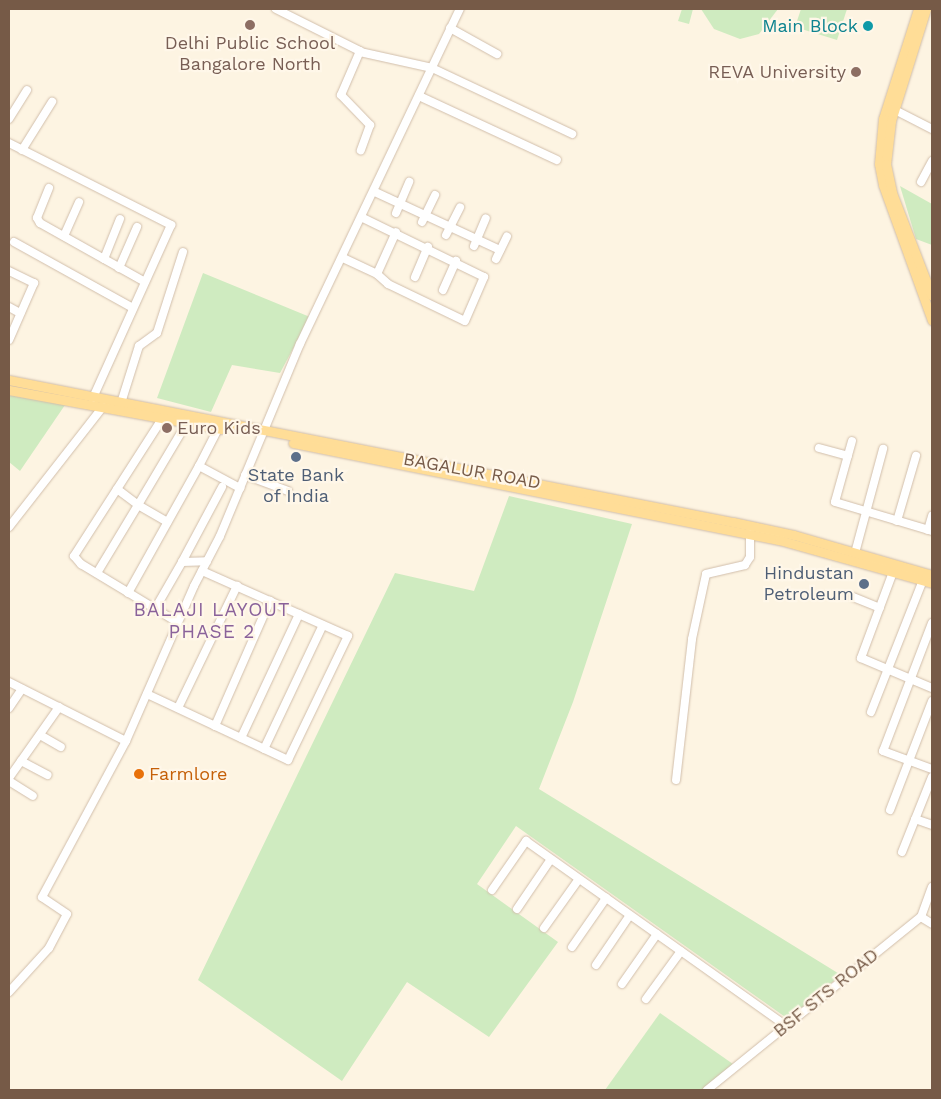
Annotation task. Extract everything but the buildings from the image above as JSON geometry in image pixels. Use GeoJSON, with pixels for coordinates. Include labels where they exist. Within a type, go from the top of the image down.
{"type":"FeatureCollection","features":[{"type":"Feature","properties":{"kind":"main road"},"geometry":{"type":"LineString","coordinates":[[918,9],[891,108],[879,164],[883,186],[932,320]]}},
{"type":"Feature","properties":{"kind":"main road"},"geometry":{"type":"LineString","coordinates":[[926,9],[891,108],[886,164],[892,193],[928,276],[932,296]]}},
{"type":"Feature","properties":{"kind":"main road","name":"BAGALUR ROAD"},"geometry":{"type":"LineString","coordinates":[[9,380],[93,398],[106,404],[121,403],[262,434],[733,522],[932,575]]}},
{"type":"Feature","properties":{"kind":"main road","name":"BAGALUR ROAD"},"geometry":{"type":"LineString","coordinates":[[9,390],[106,404],[186,424],[262,434]]}},
{"type":"Feature","properties":{"kind":"main road","name":"BAGALUR ROAD"},"geometry":{"type":"LineString","coordinates":[[489,477],[750,534],[928,582]]}},
{"type":"Feature","properties":{"kind":"street"},"geometry":{"type":"LineString","coordinates":[[276,9],[360,52],[432,68],[572,134]]}},
{"type":"Feature","properties":{"kind":"street"},"geometry":{"type":"LineString","coordinates":[[9,992],[49,948],[67,914],[42,897],[126,741],[240,488],[300,344],[363,218],[460,9]]}},
{"type":"Feature","properties":{"kind":"street"},"geometry":{"type":"LineString","coordinates":[[450,28],[497,54]]}},
{"type":"Feature","properties":{"kind":"street"},"geometry":{"type":"LineString","coordinates":[[360,52],[341,94],[370,124],[361,150]]}},
{"type":"Feature","properties":{"kind":"street"},"geometry":{"type":"LineString","coordinates":[[9,119],[27,90]]}},
{"type":"Feature","properties":{"kind":"street"},"geometry":{"type":"LineString","coordinates":[[419,96],[557,160]]}},
{"type":"Feature","properties":{"kind":"street"},"geometry":{"type":"LineString","coordinates":[[22,150],[52,102]]}},
{"type":"Feature","properties":{"kind":"street"},"geometry":{"type":"LineString","coordinates":[[891,108],[932,129]]}},
{"type":"Feature","properties":{"kind":"street"},"geometry":{"type":"LineString","coordinates":[[9,143],[170,225],[93,398]]}},
{"type":"Feature","properties":{"kind":"street"},"geometry":{"type":"LineString","coordinates":[[921,182],[932,161]]}},
{"type":"Feature","properties":{"kind":"street"},"geometry":{"type":"LineString","coordinates":[[396,213],[410,182]]}},
{"type":"Feature","properties":{"kind":"street"},"geometry":{"type":"LineString","coordinates":[[49,188],[37,218],[64,236],[145,282]]}},
{"type":"Feature","properties":{"kind":"street"},"geometry":{"type":"LineString","coordinates":[[375,192],[400,203],[423,219],[450,227],[475,242],[500,250]]}},
{"type":"Feature","properties":{"kind":"street"},"geometry":{"type":"LineString","coordinates":[[423,219],[435,195]]}},
{"type":"Feature","properties":{"kind":"street"},"geometry":{"type":"LineString","coordinates":[[64,236],[79,202]]}},
{"type":"Feature","properties":{"kind":"street"},"geometry":{"type":"LineString","coordinates":[[446,235],[460,207]]}},
{"type":"Feature","properties":{"kind":"street"},"geometry":{"type":"LineString","coordinates":[[343,258],[377,274],[388,284],[465,320],[484,277],[428,247],[363,218]]}},
{"type":"Feature","properties":{"kind":"street"},"geometry":{"type":"LineString","coordinates":[[475,242],[486,218]]}},
{"type":"Feature","properties":{"kind":"street"},"geometry":{"type":"LineString","coordinates":[[104,259],[120,219]]}},
{"type":"Feature","properties":{"kind":"street"},"geometry":{"type":"LineString","coordinates":[[119,268],[136,227]]}},
{"type":"Feature","properties":{"kind":"street"},"geometry":{"type":"LineString","coordinates":[[377,274],[396,232]]}},
{"type":"Feature","properties":{"kind":"street"},"geometry":{"type":"LineString","coordinates":[[496,259],[507,236]]}},
{"type":"Feature","properties":{"kind":"street"},"geometry":{"type":"LineString","coordinates":[[14,242],[133,308]]}},
{"type":"Feature","properties":{"kind":"street"},"geometry":{"type":"LineString","coordinates":[[415,277],[428,247]]}},
{"type":"Feature","properties":{"kind":"street"},"geometry":{"type":"LineString","coordinates":[[121,403],[140,346],[157,333],[183,252]]}},
{"type":"Feature","properties":{"kind":"street"},"geometry":{"type":"LineString","coordinates":[[443,290],[456,261]]}},
{"type":"Feature","properties":{"kind":"street"},"geometry":{"type":"LineString","coordinates":[[9,271],[34,283],[9,340]]}},
{"type":"Feature","properties":{"kind":"street"},"geometry":{"type":"LineString","coordinates":[[915,272],[928,276]]}},
{"type":"Feature","properties":{"kind":"street"},"geometry":{"type":"LineString","coordinates":[[9,307],[20,313]]}},
{"type":"Feature","properties":{"kind":"street"},"geometry":{"type":"LineString","coordinates":[[9,527],[106,404]]}},
{"type":"Feature","properties":{"kind":"street"},"geometry":{"type":"LineString","coordinates":[[162,419],[74,556],[75,560],[178,622]]}},
{"type":"Feature","properties":{"kind":"street"},"geometry":{"type":"LineString","coordinates":[[97,573],[186,424]]}},
{"type":"Feature","properties":{"kind":"street"},"geometry":{"type":"LineString","coordinates":[[128,593],[200,466],[218,428]]}},
{"type":"Feature","properties":{"kind":"street"},"geometry":{"type":"LineString","coordinates":[[852,441],[835,502],[866,513],[930,530],[932,516]]}},
{"type":"Feature","properties":{"kind":"street"},"geometry":{"type":"LineString","coordinates":[[819,448],[848,456]]}},
{"type":"Feature","properties":{"kind":"street"},"geometry":{"type":"LineString","coordinates":[[855,553],[883,448]]}},
{"type":"Feature","properties":{"kind":"street"},"geometry":{"type":"LineString","coordinates":[[897,521],[916,456]]}},
{"type":"Feature","properties":{"kind":"street"},"geometry":{"type":"LineString","coordinates":[[200,466],[240,488]]}},
{"type":"Feature","properties":{"kind":"street"},"geometry":{"type":"LineString","coordinates":[[245,475],[288,491]]}},
{"type":"Feature","properties":{"kind":"street"},"geometry":{"type":"LineString","coordinates":[[155,609],[222,486]]}},
{"type":"Feature","properties":{"kind":"street"},"geometry":{"type":"LineString","coordinates":[[117,489],[138,506],[168,522]]}},
{"type":"Feature","properties":{"kind":"street"},"geometry":{"type":"LineString","coordinates":[[676,780],[692,639],[706,574],[745,565],[750,557],[750,534]]}},
{"type":"Feature","properties":{"kind":"street"},"geometry":{"type":"LineString","coordinates":[[182,562],[207,561]]}},
{"type":"Feature","properties":{"kind":"street"},"geometry":{"type":"LineString","coordinates":[[147,694],[288,760],[348,636],[202,571]]}},
{"type":"Feature","properties":{"kind":"street"},"geometry":{"type":"LineString","coordinates":[[893,572],[861,658],[932,688]]}},
{"type":"Feature","properties":{"kind":"street"},"geometry":{"type":"LineString","coordinates":[[871,712],[928,582]]}},
{"type":"Feature","properties":{"kind":"street"},"geometry":{"type":"LineString","coordinates":[[178,708],[237,586]]}},
{"type":"Feature","properties":{"kind":"street"},"geometry":{"type":"LineString","coordinates":[[853,597],[880,608]]}},
{"type":"Feature","properties":{"kind":"street"},"geometry":{"type":"LineString","coordinates":[[215,726],[270,601]]}},
{"type":"Feature","properties":{"kind":"street"},"geometry":{"type":"LineString","coordinates":[[241,738],[299,614]]}},
{"type":"Feature","properties":{"kind":"street"},"geometry":{"type":"LineString","coordinates":[[932,623],[884,751],[932,769]]}},
{"type":"Feature","properties":{"kind":"street"},"geometry":{"type":"LineString","coordinates":[[264,749],[323,625]]}},
{"type":"Feature","properties":{"kind":"street"},"geometry":{"type":"LineString","coordinates":[[9,682],[126,741]]}},
{"type":"Feature","properties":{"kind":"street"},"geometry":{"type":"LineString","coordinates":[[9,708],[22,689]]}},
{"type":"Feature","properties":{"kind":"street"},"geometry":{"type":"LineString","coordinates":[[890,810],[932,701]]}},
{"type":"Feature","properties":{"kind":"street"},"geometry":{"type":"LineString","coordinates":[[33,796],[9,780],[59,707]]}},
{"type":"Feature","properties":{"kind":"street"},"geometry":{"type":"LineString","coordinates":[[40,735],[61,747]]}},
{"type":"Feature","properties":{"kind":"street"},"geometry":{"type":"LineString","coordinates":[[21,761],[47,775]]}},
{"type":"Feature","properties":{"kind":"street"},"geometry":{"type":"LineString","coordinates":[[902,852],[932,777]]}},
{"type":"Feature","properties":{"kind":"street"},"geometry":{"type":"LineString","coordinates":[[915,819],[932,825]]}},
{"type":"Feature","properties":{"kind":"street"},"geometry":{"type":"LineString","coordinates":[[492,890],[526,841],[786,1026]]}},
{"type":"Feature","properties":{"kind":"street"},"geometry":{"type":"LineString","coordinates":[[517,909],[552,859]]}},
{"type":"Feature","properties":{"kind":"street"},"geometry":{"type":"LineString","coordinates":[[544,928],[579,879]]}},
{"type":"Feature","properties":{"kind":"street","name":"BSF STS ROAD"},"geometry":{"type":"LineString","coordinates":[[707,1090],[920,917],[931,891]]}},
{"type":"Feature","properties":{"kind":"street"},"geometry":{"type":"LineString","coordinates":[[572,947],[606,898]]}},
{"type":"Feature","properties":{"kind":"street"},"geometry":{"type":"LineString","coordinates":[[596,965],[630,915]]}},
{"type":"Feature","properties":{"kind":"street"},"geometry":{"type":"LineString","coordinates":[[920,917],[932,924]]}},
{"type":"Feature","properties":{"kind":"street"},"geometry":{"type":"LineString","coordinates":[[622,984],[657,934]]}},
{"type":"Feature","properties":{"kind":"street"},"geometry":{"type":"LineString","coordinates":[[646,999],[681,951]]}},
{"type":"Feature","properties":{"kind":"green space"},"geometry":{"type":"Polygon","coordinates":[[[682,9],[693,9],[689,24],[678,21],[682,9]]]}},
{"type":"Feature","properties":{"kind":"green space"},"geometry":{"type":"Polygon","coordinates":[[[701,9],[778,9],[759,34],[740,39],[714,29],[701,9]]]}},
{"type":"Feature","properties":{"kind":"green space"},"geometry":{"type":"Polygon","coordinates":[[[801,9],[847,9],[837,40],[795,27],[801,9]]]}},
{"type":"Feature","properties":{"kind":"green space"},"geometry":{"type":"Polygon","coordinates":[[[900,186],[932,204],[932,245],[916,239],[900,186]]]}},
{"type":"Feature","properties":{"kind":"green space"},"geometry":{"type":"Polygon","coordinates":[[[203,273],[310,317],[280,373],[232,365],[211,412],[157,398],[203,273]]]}},
{"type":"Feature","properties":{"kind":"green space"},"geometry":{"type":"Polygon","coordinates":[[[9,395],[65,405],[20,471],[9,462],[9,395]]]}},
{"type":"Feature","properties":{"kind":"green space"},"geometry":{"type":"Polygon","coordinates":[[[509,496],[632,524],[573,702],[539,789],[841,975],[788,1019],[516,826],[477,884],[558,942],[489,1037],[407,982],[342,1081],[198,980],[395,573],[474,591],[509,496]]]}},
{"type":"Feature","properties":{"kind":"green space"},"geometry":{"type":"Polygon","coordinates":[[[660,1013],[733,1064],[702,1090],[605,1090],[660,1013]]]}},
{"type":"Feature","properties":{"kind":"place","name":"Delhi Public School Bangalore North"},"geometry":{"type":"Point","coordinates":[250,25]}},
{"type":"Feature","properties":{"kind":"place","name":"Main Block"},"geometry":{"type":"Point","coordinates":[868,26]}},
{"type":"Feature","properties":{"kind":"place","name":"REVA University"},"geometry":{"type":"Point","coordinates":[856,72]}},
{"type":"Feature","properties":{"kind":"place","name":"Euro Kids"},"geometry":{"type":"Point","coordinates":[167,428]}},
{"type":"Feature","properties":{"kind":"place","name":"State Bank of India"},"geometry":{"type":"Point","coordinates":[296,457]}},
{"type":"Feature","properties":{"kind":"place","name":"Hindustan Petroleum"},"geometry":{"type":"Point","coordinates":[864,584]}},
{"type":"Feature","properties":{"kind":"place","name":"Farmlore"},"geometry":{"type":"Point","coordinates":[139,774]}},
{"type":"Feature","properties":{"kind":"district","name":"BALAJI LAYOUT PHASE 2"},"geometry":{"type":"Point","coordinates":[212,621]}}]}
